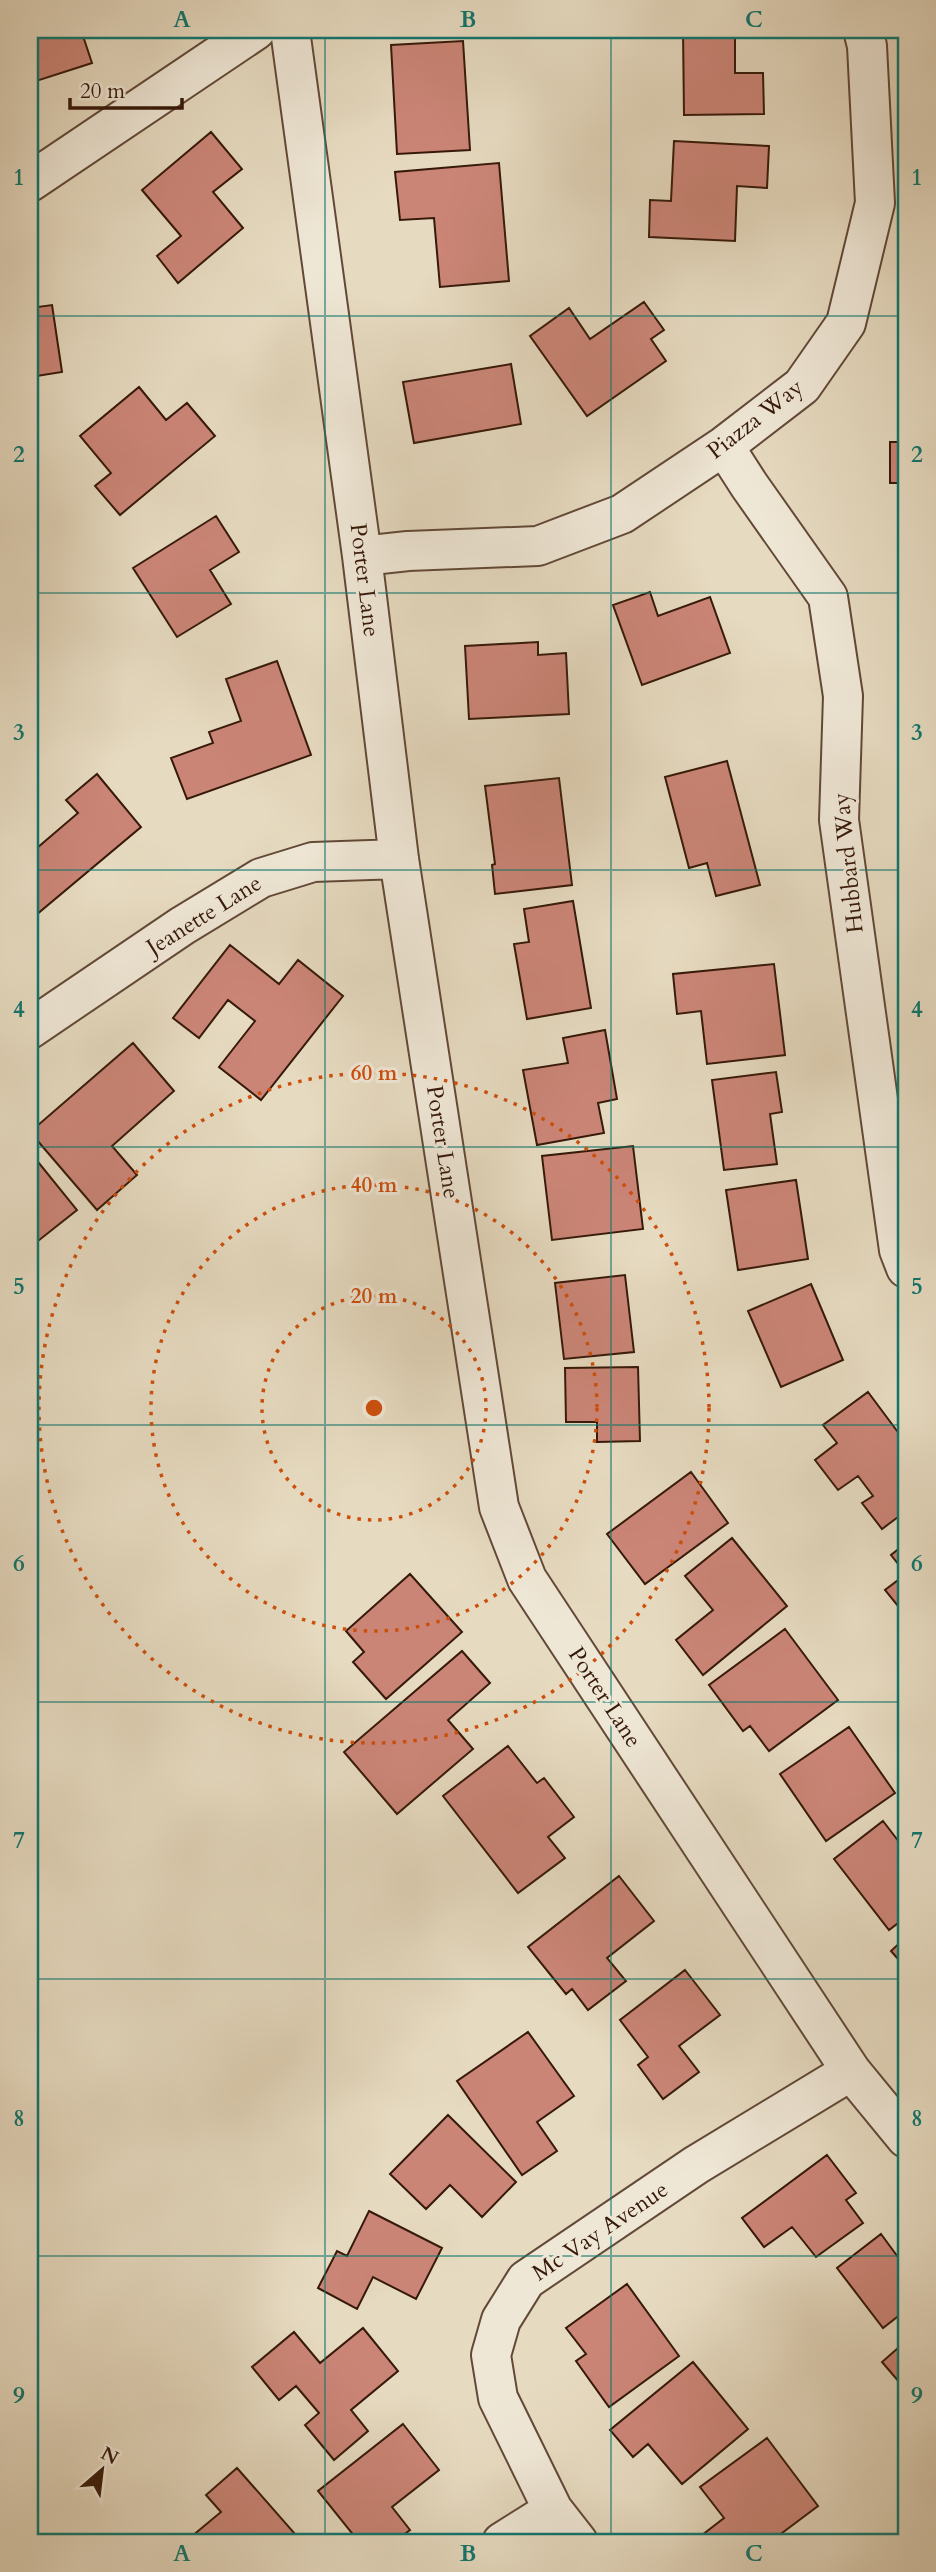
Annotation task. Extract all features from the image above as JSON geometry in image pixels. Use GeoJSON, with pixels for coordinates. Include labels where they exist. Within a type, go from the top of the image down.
{"type":"FeatureCollection","features":[{"type":"Feature","properties":{"kind":"street"},"geometry":{"type":"LineString","coordinates":[[30,182],[256,30]]}},
{"type":"Feature","properties":{"kind":"street","name":"Porter Lane"},"geometry":{"type":"LineString","coordinates":[[290,30],[362,556],[399,859],[499,1507],[527,1579],[851,2071],[906,2138]]}},
{"type":"Feature","properties":{"kind":"street","name":"Piazza Way"},"geometry":{"type":"LineString","coordinates":[[362,556],[408,551],[538,546],[622,514],[724,446],[802,386],[846,323],[875,203],[867,46],[863,30]]}},
{"type":"Feature","properties":{"kind":"street","name":"Hubbard Way"},"geometry":{"type":"LineString","coordinates":[[724,446],[748,485],[828,597],[843,696],[839,820],[899,1250],[906,1268]]}},
{"type":"Feature","properties":{"kind":"street","name":"Jeanette Lane"},"geometry":{"type":"LineString","coordinates":[[31,1025],[261,878],[313,862],[399,859]]}},
{"type":"Feature","properties":{"kind":"street","name":"Mc Vay Avenue"},"geometry":{"type":"LineString","coordinates":[[578,2542],[553,2510],[498,2398],[491,2355],[501,2320],[526,2280],[696,2165],[851,2071]]}},
{"type":"Feature","properties":{"kind":"street"},"geometry":{"type":"LineString","coordinates":[[502,2542],[553,2510]]}},
{"type":"Feature","properties":{"kind":"building"},"geometry":{"type":"Polygon","coordinates":[[[30,30],[81,30],[92,63],[30,83],[30,30]]]}},
{"type":"Feature","properties":{"kind":"building"},"geometry":{"type":"Polygon","coordinates":[[[683,30],[735,30],[735,73],[763,73],[764,114],[684,115],[683,30]]]}},
{"type":"Feature","properties":{"kind":"building"},"geometry":{"type":"Polygon","coordinates":[[[463,41],[470,150],[397,154],[391,45],[463,41]]]}},
{"type":"Feature","properties":{"kind":"building"},"geometry":{"type":"Polygon","coordinates":[[[211,132],[242,169],[213,192],[243,228],[178,283],[157,256],[181,236],[142,190],[211,132]]]}},
{"type":"Feature","properties":{"kind":"building"},"geometry":{"type":"Polygon","coordinates":[[[674,141],[769,146],[767,188],[737,186],[735,241],[649,237],[650,200],[671,201],[674,141]]]}},
{"type":"Feature","properties":{"kind":"building"},"geometry":{"type":"Polygon","coordinates":[[[499,163],[509,281],[440,287],[434,218],[400,220],[395,172],[499,163]]]}},
{"type":"Feature","properties":{"kind":"building"},"geometry":{"type":"Polygon","coordinates":[[[644,302],[664,330],[651,339],[666,361],[587,416],[530,336],[569,308],[590,339],[644,302]]]}},
{"type":"Feature","properties":{"kind":"building"},"geometry":{"type":"Polygon","coordinates":[[[52,305],[62,372],[30,377],[30,308],[52,305]]]}},
{"type":"Feature","properties":{"kind":"building"},"geometry":{"type":"Polygon","coordinates":[[[511,364],[521,424],[414,443],[403,382],[511,364]]]}},
{"type":"Feature","properties":{"kind":"building"},"geometry":{"type":"Polygon","coordinates":[[[139,387],[166,420],[187,403],[215,436],[120,515],[95,486],[111,473],[80,436],[139,387]]]}},
{"type":"Feature","properties":{"kind":"building"},"geometry":{"type":"Polygon","coordinates":[[[890,442],[906,442],[906,483],[890,483],[890,442]]]}},
{"type":"Feature","properties":{"kind":"building"},"geometry":{"type":"Polygon","coordinates":[[[216,516],[239,552],[210,570],[231,604],[177,637],[133,568],[216,516]]]}},
{"type":"Feature","properties":{"kind":"building"},"geometry":{"type":"Polygon","coordinates":[[[650,592],[658,616],[710,597],[730,653],[642,685],[613,605],[650,592]]]}},
{"type":"Feature","properties":{"kind":"building"},"geometry":{"type":"Polygon","coordinates":[[[538,642],[538,655],[566,653],[569,714],[469,719],[465,646],[538,642]]]}},
{"type":"Feature","properties":{"kind":"building"},"geometry":{"type":"Polygon","coordinates":[[[277,661],[311,755],[187,799],[171,758],[213,743],[209,732],[241,721],[226,679],[277,661]]]}},
{"type":"Feature","properties":{"kind":"building"},"geometry":{"type":"Polygon","coordinates":[[[727,761],[760,885],[716,896],[707,863],[689,868],[665,777],[727,761]]]}},
{"type":"Feature","properties":{"kind":"building"},"geometry":{"type":"Polygon","coordinates":[[[97,774],[141,827],[30,920],[30,854],[78,813],[66,800],[97,774]]]}},
{"type":"Feature","properties":{"kind":"building"},"geometry":{"type":"Polygon","coordinates":[[[559,778],[572,885],[495,894],[492,865],[495,864],[485,786],[559,778]]]}},
{"type":"Feature","properties":{"kind":"building"},"geometry":{"type":"Polygon","coordinates":[[[573,901],[591,1008],[527,1019],[514,944],[529,942],[524,909],[573,901]]]}},
{"type":"Feature","properties":{"kind":"building"},"geometry":{"type":"Polygon","coordinates":[[[230,945],[279,984],[298,960],[343,996],[261,1100],[219,1067],[255,1021],[228,1000],[199,1038],[173,1018],[230,945]]]}},
{"type":"Feature","properties":{"kind":"building"},"geometry":{"type":"Polygon","coordinates":[[[774,964],[785,1055],[707,1064],[701,1011],[677,1014],[673,974],[774,964]]]}},
{"type":"Feature","properties":{"kind":"building"},"geometry":{"type":"Polygon","coordinates":[[[605,1030],[617,1099],[598,1103],[604,1133],[537,1145],[523,1070],[568,1063],[563,1038],[605,1030]]]}},
{"type":"Feature","properties":{"kind":"building"},"geometry":{"type":"Polygon","coordinates":[[[133,1043],[174,1091],[112,1146],[137,1175],[97,1210],[30,1132],[133,1043]]]}},
{"type":"Feature","properties":{"kind":"building"},"geometry":{"type":"Polygon","coordinates":[[[776,1072],[782,1112],[770,1114],[777,1164],[724,1170],[712,1080],[776,1072]]]}},
{"type":"Feature","properties":{"kind":"building"},"geometry":{"type":"Polygon","coordinates":[[[633,1146],[643,1229],[552,1240],[542,1156],[633,1146]]]}},
{"type":"Feature","properties":{"kind":"building"},"geometry":{"type":"Polygon","coordinates":[[[30,1152],[77,1210],[38,1241],[30,1232],[30,1152]]]}},
{"type":"Feature","properties":{"kind":"building"},"geometry":{"type":"Polygon","coordinates":[[[796,1180],[808,1259],[738,1270],[726,1190],[796,1180]]]}},
{"type":"Feature","properties":{"kind":"building"},"geometry":{"type":"Polygon","coordinates":[[[625,1275],[634,1352],[564,1359],[555,1283],[625,1275]]]}},
{"type":"Feature","properties":{"kind":"building"},"geometry":{"type":"Polygon","coordinates":[[[811,1284],[843,1360],[781,1387],[748,1311],[811,1284]]]}},
{"type":"Feature","properties":{"kind":"building"},"geometry":{"type":"Polygon","coordinates":[[[638,1367],[640,1441],[597,1442],[597,1422],[566,1422],[565,1368],[638,1367]]]}},
{"type":"Feature","properties":{"kind":"building"},"geometry":{"type":"Polygon","coordinates":[[[868,1392],[906,1443],[906,1511],[882,1529],[862,1503],[873,1496],[858,1476],[838,1490],[815,1460],[837,1443],[823,1425],[868,1392]]]}},
{"type":"Feature","properties":{"kind":"building"},"geometry":{"type":"Polygon","coordinates":[[[691,1472],[728,1523],[645,1584],[607,1534],[691,1472]]]}},
{"type":"Feature","properties":{"kind":"building"},"geometry":{"type":"Polygon","coordinates":[[[732,1538],[787,1606],[703,1675],[676,1640],[713,1610],[685,1576],[732,1538]]]}},
{"type":"Feature","properties":{"kind":"building"},"geometry":{"type":"Polygon","coordinates":[[[906,1543],[906,1574],[891,1555],[906,1543]]]}},
{"type":"Feature","properties":{"kind":"building"},"geometry":{"type":"Polygon","coordinates":[[[410,1574],[462,1632],[386,1699],[353,1662],[364,1652],[346,1631],[410,1574]]]}},
{"type":"Feature","properties":{"kind":"building"},"geometry":{"type":"Polygon","coordinates":[[[906,1574],[906,1616],[885,1590],[906,1574]]]}},
{"type":"Feature","properties":{"kind":"building"},"geometry":{"type":"Polygon","coordinates":[[[785,1629],[838,1700],[769,1751],[750,1726],[743,1731],[709,1685],[785,1629]]]}},
{"type":"Feature","properties":{"kind":"building"},"geometry":{"type":"Polygon","coordinates":[[[462,1651],[490,1683],[448,1720],[473,1749],[397,1814],[344,1752],[462,1651]]]}},
{"type":"Feature","properties":{"kind":"building"},"geometry":{"type":"Polygon","coordinates":[[[849,1727],[895,1793],[826,1841],[780,1774],[849,1727]]]}},
{"type":"Feature","properties":{"kind":"building"},"geometry":{"type":"Polygon","coordinates":[[[508,1746],[537,1783],[544,1778],[574,1817],[548,1837],[565,1858],[518,1893],[443,1796],[508,1746]]]}},
{"type":"Feature","properties":{"kind":"building"},"geometry":{"type":"Polygon","coordinates":[[[883,1821],[906,1851],[906,1917],[889,1930],[834,1859],[883,1821]]]}},
{"type":"Feature","properties":{"kind":"building"},"geometry":{"type":"Polygon","coordinates":[[[619,1876],[654,1921],[607,1958],[626,1981],[588,2010],[572,1989],[566,1994],[528,1947],[619,1876]]]}},
{"type":"Feature","properties":{"kind":"building"},"geometry":{"type":"Polygon","coordinates":[[[906,1937],[906,1968],[891,1951],[906,1937]]]}},
{"type":"Feature","properties":{"kind":"building"},"geometry":{"type":"Polygon","coordinates":[[[685,1970],[720,2015],[679,2046],[699,2072],[663,2099],[638,2065],[648,2057],[620,2020],[685,1970]]]}},
{"type":"Feature","properties":{"kind":"building"},"geometry":{"type":"Polygon","coordinates":[[[528,2032],[574,2096],[537,2122],[557,2151],[522,2175],[457,2081],[528,2032]]]}},
{"type":"Feature","properties":{"kind":"building"},"geometry":{"type":"Polygon","coordinates":[[[448,2115],[516,2182],[482,2217],[450,2185],[426,2209],[390,2174],[448,2115]]]}},
{"type":"Feature","properties":{"kind":"building"},"geometry":{"type":"Polygon","coordinates":[[[827,2155],[856,2193],[846,2200],[863,2223],[816,2257],[792,2227],[764,2247],[742,2218],[827,2155]]]}},
{"type":"Feature","properties":{"kind":"building"},"geometry":{"type":"Polygon","coordinates":[[[369,2211],[442,2248],[416,2299],[373,2277],[357,2309],[318,2288],[337,2251],[347,2256],[369,2211]]]}},
{"type":"Feature","properties":{"kind":"building"},"geometry":{"type":"Polygon","coordinates":[[[881,2234],[906,2268],[906,2276],[900,2280],[906,2288],[906,2310],[883,2328],[837,2268],[881,2234]]]}},
{"type":"Feature","properties":{"kind":"building"},"geometry":{"type":"Polygon","coordinates":[[[627,2284],[679,2356],[609,2407],[576,2361],[586,2354],[566,2328],[627,2284]]]}},
{"type":"Feature","properties":{"kind":"building"},"geometry":{"type":"Polygon","coordinates":[[[363,2328],[398,2371],[351,2410],[368,2431],[334,2460],[305,2425],[319,2413],[296,2386],[279,2400],[252,2367],[294,2332],[320,2363],[363,2328]]]}},
{"type":"Feature","properties":{"kind":"building"},"geometry":{"type":"Polygon","coordinates":[[[906,2341],[906,2390],[882,2362],[906,2341]]]}},
{"type":"Feature","properties":{"kind":"building"},"geometry":{"type":"Polygon","coordinates":[[[693,2362],[748,2429],[682,2484],[648,2444],[633,2457],[610,2430],[693,2362]]]}},
{"type":"Feature","properties":{"kind":"building"},"geometry":{"type":"Polygon","coordinates":[[[403,2424],[439,2470],[392,2507],[410,2530],[394,2542],[359,2542],[318,2491],[403,2424]]]}},
{"type":"Feature","properties":{"kind":"building"},"geometry":{"type":"Polygon","coordinates":[[[767,2438],[818,2506],[770,2542],[693,2542],[724,2518],[700,2487],[767,2438]]]}},
{"type":"Feature","properties":{"kind":"building"},"geometry":{"type":"Polygon","coordinates":[[[237,2468],[302,2542],[195,2542],[191,2537],[221,2512],[206,2495],[237,2468]]]}}]}
